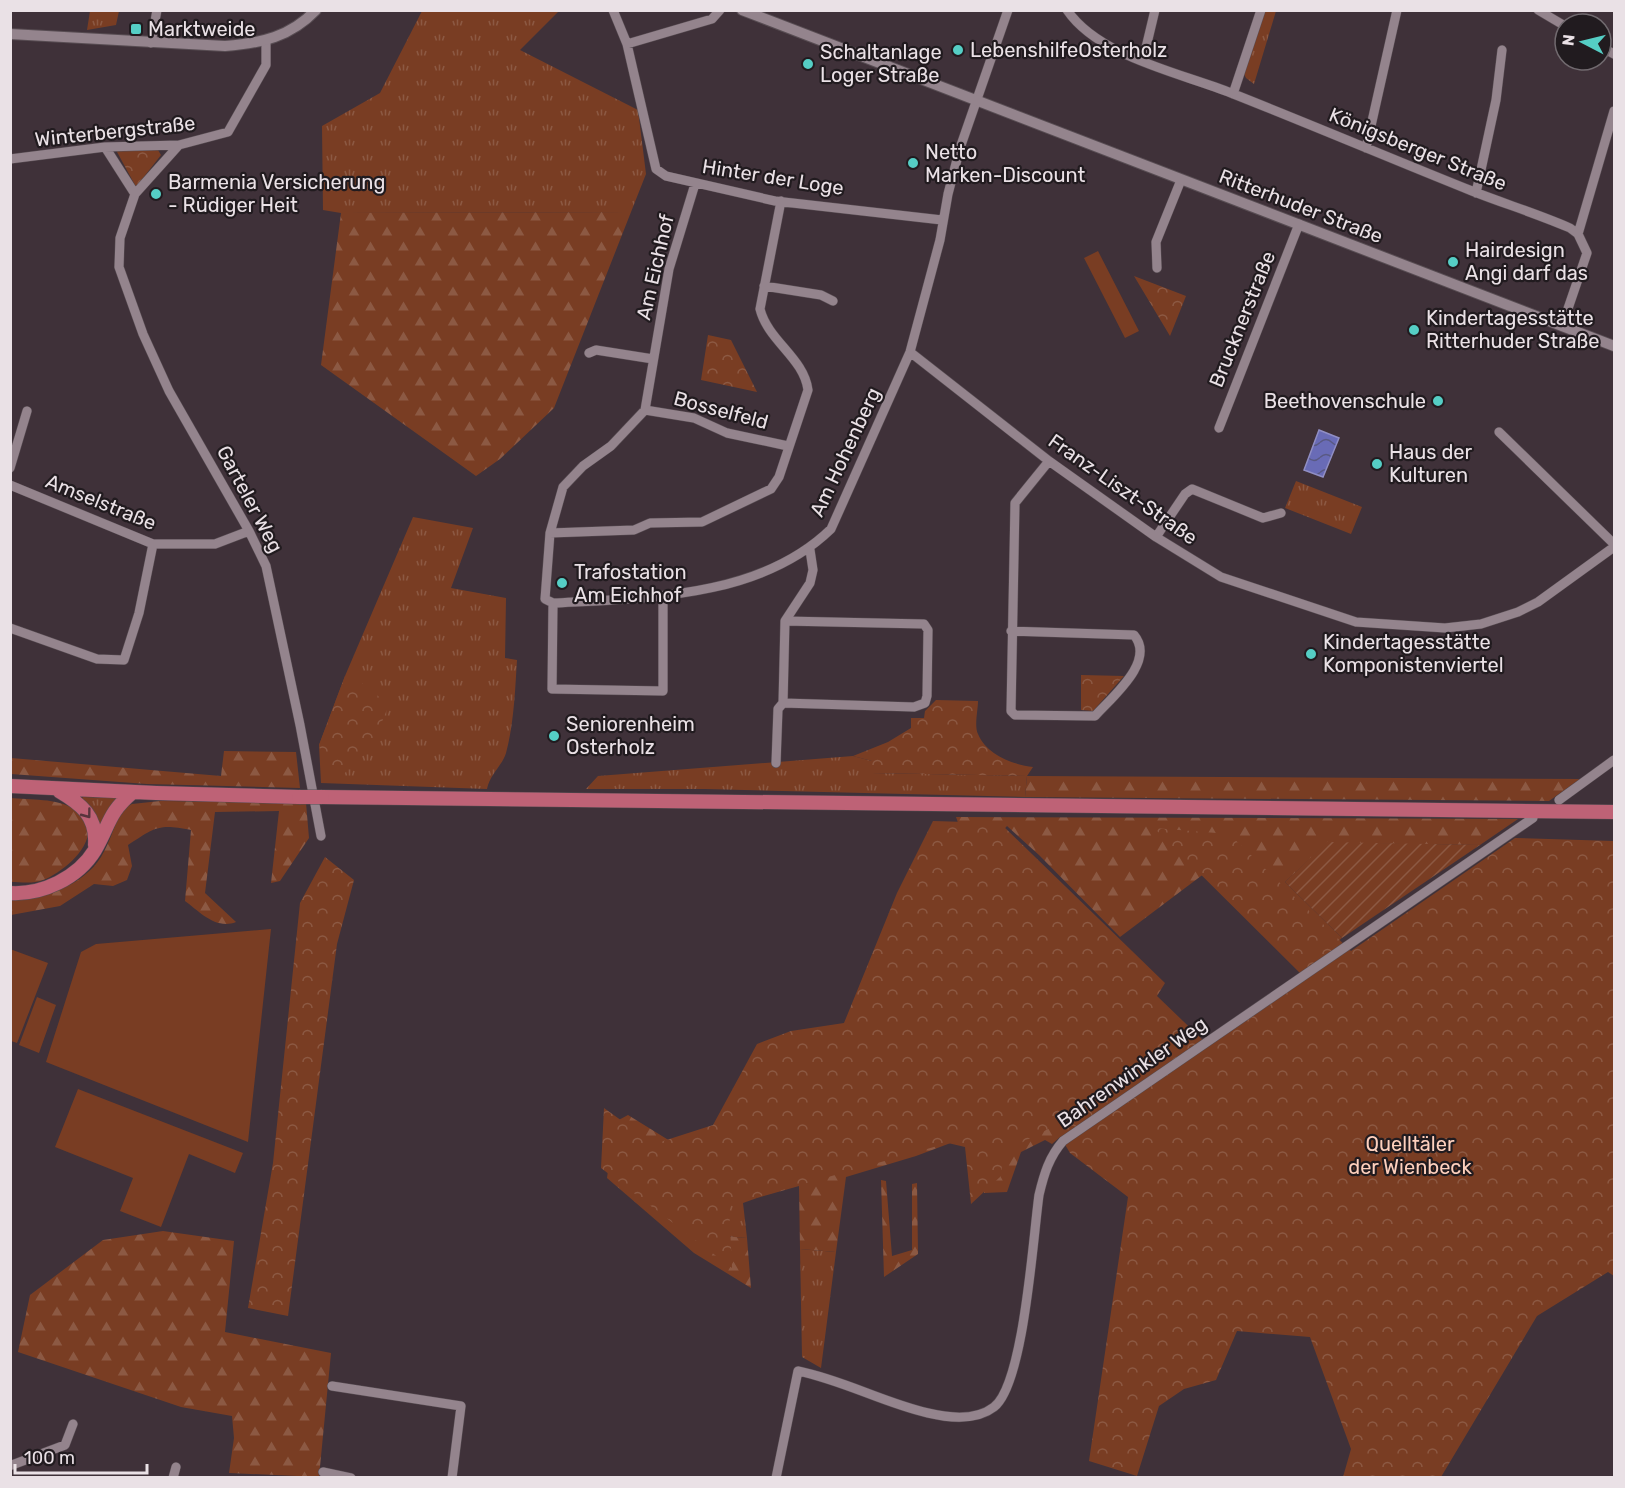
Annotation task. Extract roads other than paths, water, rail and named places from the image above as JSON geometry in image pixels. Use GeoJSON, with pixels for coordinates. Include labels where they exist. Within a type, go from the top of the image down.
{"type":"FeatureCollection","features":[{"type":"Feature","properties":{"kind":"main road"},"geometry":{"type":"LineString","coordinates":[[10,786],[57,790],[299,797],[1614,812]]}},
{"type":"Feature","properties":{"kind":"main road"},"geometry":{"type":"LineString","coordinates":[[57,790],[88,811],[96,834],[94,851]]}},
{"type":"Feature","properties":{"kind":"main road"},"geometry":{"type":"LineString","coordinates":[[10,893],[42,889],[60,882],[80,868],[94,851],[116,806],[133,792]]}},
{"type":"Feature","properties":{"kind":"street"},"geometry":{"type":"LineString","coordinates":[[151,43],[158,10]]}},
{"type":"Feature","properties":{"kind":"street"},"geometry":{"type":"LineString","coordinates":[[10,34],[225,46],[261,42],[294,30],[316,10]]}},
{"type":"Feature","properties":{"kind":"street","name":"Hinter der Loge"},"geometry":{"type":"LineString","coordinates":[[613,10],[627,44],[656,169],[666,176],[781,201],[942,220]]}},
{"type":"Feature","properties":{"kind":"street"},"geometry":{"type":"LineString","coordinates":[[627,44],[711,19],[720,10]]}},
{"type":"Feature","properties":{"kind":"street","name":"Ritterhuder Straße"},"geometry":{"type":"LineString","coordinates":[[742,10],[1614,346]]}},
{"type":"Feature","properties":{"kind":"street","name":"Am Hohenberg"},"geometry":{"type":"LineString","coordinates":[[549,601],[663,596],[747,579],[810,550],[831,529],[910,352],[940,240],[942,220],[975,100],[1008,10]]}},
{"type":"Feature","properties":{"kind":"street","name":"Königsberger Straße"},"geometry":{"type":"LineString","coordinates":[[1067,10],[1079,27],[1098,40],[1143,60],[1233,94],[1476,193],[1560,224],[1578,234]]}},
{"type":"Feature","properties":{"kind":"street"},"geometry":{"type":"LineString","coordinates":[[1143,60],[1155,10]]}},
{"type":"Feature","properties":{"kind":"street"},"geometry":{"type":"LineString","coordinates":[[1233,94],[1261,10]]}},
{"type":"Feature","properties":{"kind":"street"},"geometry":{"type":"LineString","coordinates":[[1366,148],[1397,10]]}},
{"type":"Feature","properties":{"kind":"street"},"geometry":{"type":"LineString","coordinates":[[1538,10],[1553,19]]}},
{"type":"Feature","properties":{"kind":"street","name":"Winterbergstraße"},"geometry":{"type":"LineString","coordinates":[[10,159],[105,147],[179,145],[228,132],[266,64],[261,42]]}},
{"type":"Feature","properties":{"kind":"street"},"geometry":{"type":"LineString","coordinates":[[1476,193],[1496,100],[1502,50]]}},
{"type":"Feature","properties":{"kind":"street"},"geometry":{"type":"LineString","coordinates":[[1562,326],[1586,260],[1586,245],[1578,234],[1614,111]]}},
{"type":"Feature","properties":{"kind":"street","name":"Garteler Weg"},"geometry":{"type":"LineString","coordinates":[[179,145],[135,194],[120,238],[121,273],[169,391],[249,531],[266,566],[321,836]]}},
{"type":"Feature","properties":{"kind":"street"},"geometry":{"type":"LineString","coordinates":[[105,147],[135,194]]}},
{"type":"Feature","properties":{"kind":"street"},"geometry":{"type":"LineString","coordinates":[[1157,268],[1156,242],[1181,180]]}},
{"type":"Feature","properties":{"kind":"street","name":"Am Eichhof"},"geometry":{"type":"LineString","coordinates":[[645,410],[669,269],[695,184]]}},
{"type":"Feature","properties":{"kind":"street"},"geometry":{"type":"LineString","coordinates":[[550,533],[634,530],[650,523],[702,522],[771,489],[779,477],[808,390],[806,376],[764,323],[760,309],[781,201]]}},
{"type":"Feature","properties":{"kind":"street","name":"Brucknerstraße"},"geometry":{"type":"LineString","coordinates":[[1219,428],[1299,224]]}},
{"type":"Feature","properties":{"kind":"street"},"geometry":{"type":"LineString","coordinates":[[764,286],[821,295],[833,301]]}},
{"type":"Feature","properties":{"kind":"street"},"geometry":{"type":"LineString","coordinates":[[589,353],[596,350],[653,359]]}},
{"type":"Feature","properties":{"kind":"street","name":"Franz-Liszt-Straße"},"geometry":{"type":"LineString","coordinates":[[910,352],[1049,461],[1156,537],[1221,577],[1369,625],[1444,628],[1481,624],[1518,612],[1538,602],[1614,546]]}},
{"type":"Feature","properties":{"kind":"street"},"geometry":{"type":"LineString","coordinates":[[645,410],[611,446],[583,466],[562,487],[550,533],[549,601],[552,689],[663,691],[663,596]]}},
{"type":"Feature","properties":{"kind":"street","name":"Bosselfeld"},"geometry":{"type":"LineString","coordinates":[[645,410],[694,418],[727,433],[788,446]]}},
{"type":"Feature","properties":{"kind":"street"},"geometry":{"type":"LineString","coordinates":[[10,468],[27,411]]}},
{"type":"Feature","properties":{"kind":"street"},"geometry":{"type":"LineString","coordinates":[[1499,432],[1614,546]]}},
{"type":"Feature","properties":{"kind":"street"},"geometry":{"type":"LineString","coordinates":[[1011,632],[1134,635],[1141,644],[1142,656],[1126,682],[1095,716],[1015,715],[1011,711],[1011,632],[1015,503],[1049,461]]}},
{"type":"Feature","properties":{"kind":"street","name":"Amselstraße"},"geometry":{"type":"LineString","coordinates":[[10,485],[153,544],[215,544],[249,531]]}},
{"type":"Feature","properties":{"kind":"street"},"geometry":{"type":"LineString","coordinates":[[1156,537],[1185,494],[1192,489],[1263,518],[1281,513]]}},
{"type":"Feature","properties":{"kind":"street"},"geometry":{"type":"LineString","coordinates":[[10,628],[97,659],[124,660],[139,613],[153,544]]}},
{"type":"Feature","properties":{"kind":"street"},"geometry":{"type":"LineString","coordinates":[[776,763],[778,709],[783,703],[785,621],[810,584],[813,570],[810,550]]}},
{"type":"Feature","properties":{"kind":"street"},"geometry":{"type":"LineString","coordinates":[[783,703],[914,707],[925,703],[927,696],[928,630],[924,624],[785,621]]}},
{"type":"Feature","properties":{"kind":"street"},"geometry":{"type":"LineString","coordinates":[[1559,800],[1614,760]]}},
{"type":"Feature","properties":{"kind":"street","name":"Bahrenwinkler Weg"},"geometry":{"type":"LineString","coordinates":[[776,1478],[798,1371],[821,1376],[927,1413],[963,1418],[980,1415],[995,1406],[1004,1396],[1017,1360],[1043,1179],[1054,1151],[1063,1141],[1533,818]]}},
{"type":"Feature","properties":{"kind":"street"},"geometry":{"type":"LineString","coordinates":[[332,1386],[461,1406],[452,1478]]}},
{"type":"Feature","properties":{"kind":"street"},"geometry":{"type":"LineString","coordinates":[[11,1466],[65,1445],[73,1424]]}},
{"type":"Feature","properties":{"kind":"street"},"geometry":{"type":"LineString","coordinates":[[173,1478],[176,1467]]}},
{"type":"Feature","properties":{"kind":"street"},"geometry":{"type":"LineString","coordinates":[[323,1473],[351,1478]]}},
{"type":"Feature","properties":{"kind":"water"},"geometry":{"type":"Polygon","coordinates":[[[1319,430],[1339,438],[1323,477],[1304,470],[1319,430]]]}},
{"type":"Feature","properties":{"kind":"place","name":"Marktweide"},"geometry":{"type":"Point","coordinates":[136,29]}},
{"type":"Feature","properties":{"kind":"place","name":"LebenshilfeOsterholz"},"geometry":{"type":"Point","coordinates":[958,50]}},
{"type":"Feature","properties":{"kind":"place","name":"Schaltanlage Loger Straße"},"geometry":{"type":"Point","coordinates":[808,64]}},
{"type":"Feature","properties":{"kind":"place","name":"Netto Marken-Discount"},"geometry":{"type":"Point","coordinates":[913,163]}},
{"type":"Feature","properties":{"kind":"place","name":"Barmenia Versicherung - Rüdiger Heit"},"geometry":{"type":"Point","coordinates":[156,194]}},
{"type":"Feature","properties":{"kind":"place","name":"Hairdesign Angi darf das"},"geometry":{"type":"Point","coordinates":[1453,262]}},
{"type":"Feature","properties":{"kind":"place","name":"Kindertagesstätte Ritterhuder Straße"},"geometry":{"type":"Point","coordinates":[1414,330]}},
{"type":"Feature","properties":{"kind":"place","name":"Beethovenschule"},"geometry":{"type":"Point","coordinates":[1438,401]}},
{"type":"Feature","properties":{"kind":"place","name":"Haus der Kulturen"},"geometry":{"type":"Point","coordinates":[1377,464]}},
{"type":"Feature","properties":{"kind":"place","name":"Trafostation Am Eichhof"},"geometry":{"type":"Point","coordinates":[562,583]}},
{"type":"Feature","properties":{"kind":"place","name":"Kindertagesstätte Komponistenviertel"},"geometry":{"type":"Point","coordinates":[1311,654]}},
{"type":"Feature","properties":{"kind":"place","name":"Seniorenheim Osterholz"},"geometry":{"type":"Point","coordinates":[554,736]}},
{"type":"Feature","properties":{"kind":"park label","name":"Quelltäler der Wienbeck"},"geometry":{"type":"Point","coordinates":[1410,1156]}}]}
